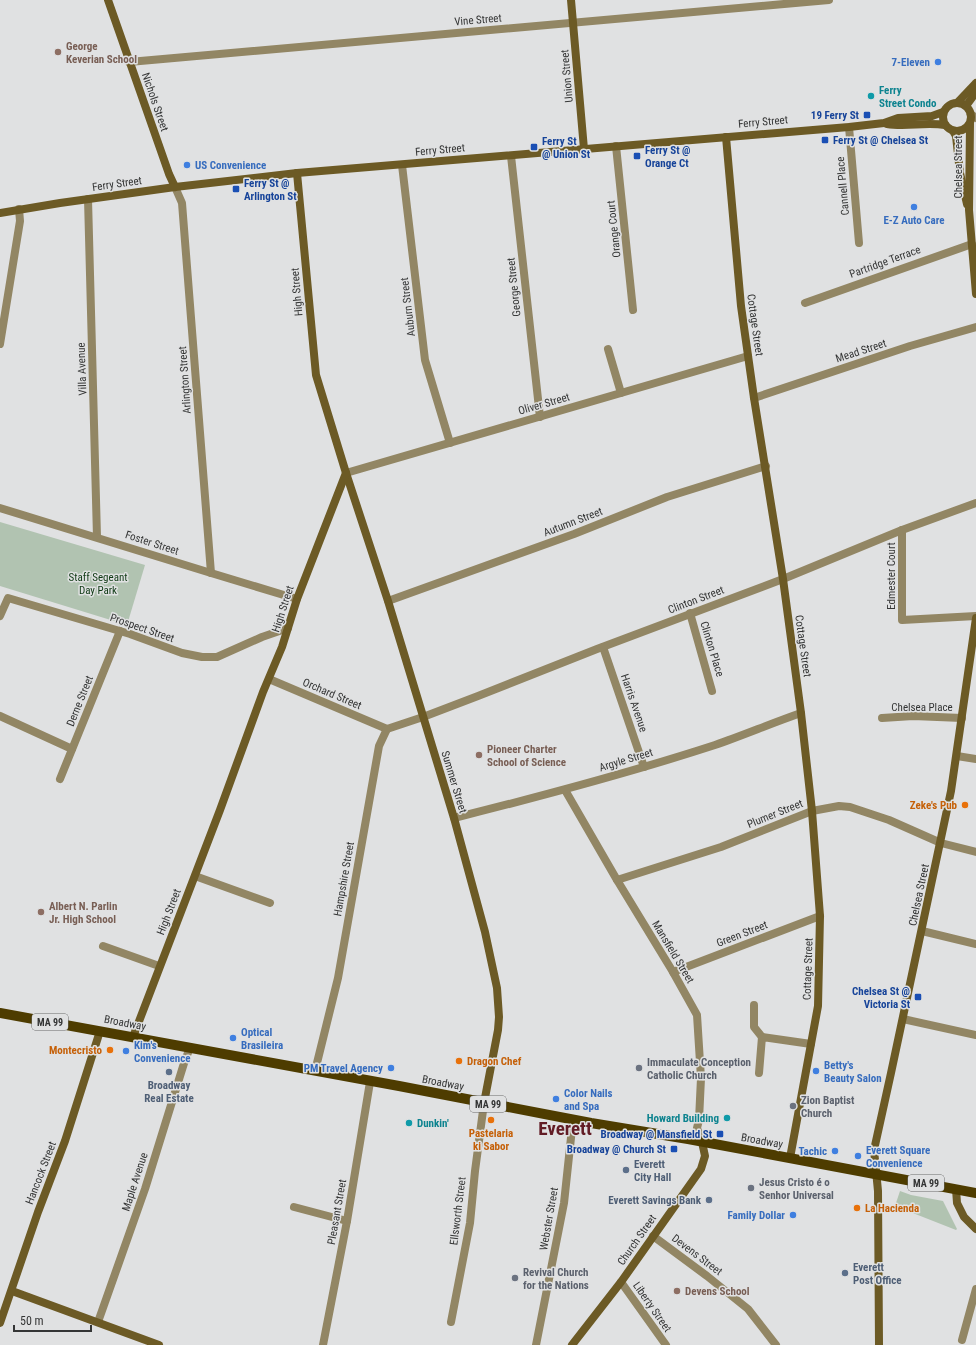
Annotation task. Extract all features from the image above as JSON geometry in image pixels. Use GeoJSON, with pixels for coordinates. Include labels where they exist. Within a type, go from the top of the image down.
{"type":"FeatureCollection","features":[{"type":"Feature","properties":{"kind":"main road","name":"Broadway"},"geometry":{"type":"LineString","coordinates":[[0,1013],[976,1193]]}},
{"type":"Feature","properties":{"kind":"street","name":"Nichols Street"},"geometry":{"type":"LineString","coordinates":[[108,0],[169,174],[175,187]]}},
{"type":"Feature","properties":{"kind":"street","name":"Union Street"},"geometry":{"type":"LineString","coordinates":[[571,0],[584,149]]}},
{"type":"Feature","properties":{"kind":"street","name":"Vine Street"},"geometry":{"type":"LineString","coordinates":[[129,62],[829,0]]}},
{"type":"Feature","properties":{"kind":"street"},"geometry":{"type":"LineString","coordinates":[[958,102],[966,106],[972,119],[963,130],[953,131],[945,125],[942,117],[943,112],[948,105],[958,102],[976,83]]}},
{"type":"Feature","properties":{"kind":"street"},"geometry":{"type":"LineString","coordinates":[[966,106],[976,92]]}},
{"type":"Feature","properties":{"kind":"street","name":"Ferry Street"},"geometry":{"type":"LineString","coordinates":[[0,213],[18,209],[175,187],[297,173],[849,127],[884,123],[898,118],[932,116],[943,112]]}},
{"type":"Feature","properties":{"kind":"street","name":"Chelsea Street"},"geometry":{"type":"LineString","coordinates":[[972,119],[969,210],[976,294]]}},
{"type":"Feature","properties":{"kind":"street","name":"Ferry Street"},"geometry":{"type":"LineString","coordinates":[[884,123],[898,126],[932,123],[945,125]]}},
{"type":"Feature","properties":{"kind":"street","name":"Cannell Place"},"geometry":{"type":"LineString","coordinates":[[849,127],[859,243]]}},
{"type":"Feature","properties":{"kind":"street","name":"Chelsea Street"},"geometry":{"type":"LineString","coordinates":[[953,131],[956,136],[957,156],[963,190],[969,210]]}},
{"type":"Feature","properties":{"kind":"street","name":"Cottage Street"},"geometry":{"type":"LineString","coordinates":[[726,137],[738,277],[754,398],[783,579],[812,811],[820,916],[818,1006],[790,1158]]}},
{"type":"Feature","properties":{"kind":"street","name":"Orange Court"},"geometry":{"type":"LineString","coordinates":[[616,146],[633,310]]}},
{"type":"Feature","properties":{"kind":"street","name":"George Street"},"geometry":{"type":"LineString","coordinates":[[511,156],[540,417]]}},
{"type":"Feature","properties":{"kind":"street","name":"Auburn Street"},"geometry":{"type":"LineString","coordinates":[[402,165],[425,360],[450,443]]}},
{"type":"Feature","properties":{"kind":"street","name":"High Street"},"geometry":{"type":"LineString","coordinates":[[133,1037],[282,647],[297,599],[346,473],[316,375],[297,173]]}},
{"type":"Feature","properties":{"kind":"street","name":"Arlington Street"},"geometry":{"type":"LineString","coordinates":[[175,187],[182,203],[210,573]]}},
{"type":"Feature","properties":{"kind":"street","name":"Villa Avenue"},"geometry":{"type":"LineString","coordinates":[[88,199],[97,537]]}},
{"type":"Feature","properties":{"kind":"street"},"geometry":{"type":"LineString","coordinates":[[0,344],[20,221],[18,209]]}},
{"type":"Feature","properties":{"kind":"street","name":"Partridge Terrace"},"geometry":{"type":"LineString","coordinates":[[806,303],[972,244]]}},
{"type":"Feature","properties":{"kind":"street","name":"Mead Street"},"geometry":{"type":"LineString","coordinates":[[754,398],[910,346],[976,327]]}},
{"type":"Feature","properties":{"kind":"street"},"geometry":{"type":"LineString","coordinates":[[608,349],[621,393]]}},
{"type":"Feature","properties":{"kind":"street","name":"Oliver Street"},"geometry":{"type":"LineString","coordinates":[[346,473],[748,356]]}},
{"type":"Feature","properties":{"kind":"street","name":"Autumn Street"},"geometry":{"type":"LineString","coordinates":[[388,601],[574,534],[667,497],[766,466]]}},
{"type":"Feature","properties":{"kind":"street","name":"Summer Street"},"geometry":{"type":"LineString","coordinates":[[346,473],[388,601],[454,818],[485,932],[497,988],[499,1017],[498,1030],[484,1103]]}},
{"type":"Feature","properties":{"kind":"street","name":"Clinton Street"},"geometry":{"type":"LineString","coordinates":[[423,717],[783,579],[902,530],[976,504]]}},
{"type":"Feature","properties":{"kind":"street","name":"Foster Street"},"geometry":{"type":"LineString","coordinates":[[0,508],[297,599]]}},
{"type":"Feature","properties":{"kind":"street","name":"Edmester Court"},"geometry":{"type":"LineString","coordinates":[[902,530],[902,620],[976,617]]}},
{"type":"Feature","properties":{"kind":"street","name":"Prospect Street"},"geometry":{"type":"LineString","coordinates":[[0,616],[8,598],[120,631],[182,653],[202,657],[217,657],[262,637],[288,628]]}},
{"type":"Feature","properties":{"kind":"street","name":"Clinton Place"},"geometry":{"type":"LineString","coordinates":[[690,614],[712,691]]}},
{"type":"Feature","properties":{"kind":"street","name":"Chelsea Street"},"geometry":{"type":"LineString","coordinates":[[879,1345],[878,1191],[874,1150],[951,791],[976,617]]}},
{"type":"Feature","properties":{"kind":"street","name":"Derne Street"},"geometry":{"type":"LineString","coordinates":[[60,779],[120,631]]}},
{"type":"Feature","properties":{"kind":"street","name":"Harris Avenue"},"geometry":{"type":"LineString","coordinates":[[603,647],[644,767]]}},
{"type":"Feature","properties":{"kind":"street","name":"Orchard Street"},"geometry":{"type":"LineString","coordinates":[[269,679],[387,729]]}},
{"type":"Feature","properties":{"kind":"street","name":"Argyle Street"},"geometry":{"type":"LineString","coordinates":[[454,818],[565,790],[644,767],[716,744],[800,713]]}},
{"type":"Feature","properties":{"kind":"street"},"geometry":{"type":"LineString","coordinates":[[0,716],[72,749]]}},
{"type":"Feature","properties":{"kind":"street","name":"Chelsea Place"},"geometry":{"type":"LineString","coordinates":[[882,718],[913,716],[962,718]]}},
{"type":"Feature","properties":{"kind":"street"},"geometry":{"type":"LineString","coordinates":[[387,729],[423,717]]}},
{"type":"Feature","properties":{"kind":"street","name":"Hampshire Street"},"geometry":{"type":"LineString","coordinates":[[314,1071],[338,978],[379,746],[387,729]]}},
{"type":"Feature","properties":{"kind":"street"},"geometry":{"type":"LineString","coordinates":[[957,756],[976,759]]}},
{"type":"Feature","properties":{"kind":"street","name":"Mansfield Street"},"geometry":{"type":"LineString","coordinates":[[565,790],[617,880],[673,972],[696,1015],[701,1078],[699,1120],[697,1128],[702,1142]]}},
{"type":"Feature","properties":{"kind":"street","name":"Plumer Street"},"geometry":{"type":"LineString","coordinates":[[617,880],[721,847],[812,811],[840,806],[850,807],[889,820],[941,843],[976,852]]}},
{"type":"Feature","properties":{"kind":"street"},"geometry":{"type":"LineString","coordinates":[[195,876],[270,903]]}},
{"type":"Feature","properties":{"kind":"street","name":"Green Street"},"geometry":{"type":"LineString","coordinates":[[673,972],[820,916]]}},
{"type":"Feature","properties":{"kind":"street"},"geometry":{"type":"LineString","coordinates":[[922,931],[976,944]]}},
{"type":"Feature","properties":{"kind":"street"},"geometry":{"type":"LineString","coordinates":[[103,946],[159,966]]}},
{"type":"Feature","properties":{"kind":"street"},"geometry":{"type":"LineString","coordinates":[[754,1005],[754,1027],[762,1037],[811,1044]]}},
{"type":"Feature","properties":{"kind":"street"},"geometry":{"type":"LineString","coordinates":[[903,1019],[976,1035]]}},
{"type":"Feature","properties":{"kind":"street","name":"Hancock Street"},"geometry":{"type":"LineString","coordinates":[[0,1323],[38,1212],[65,1141],[100,1031]]}},
{"type":"Feature","properties":{"kind":"street"},"geometry":{"type":"LineString","coordinates":[[759,1073],[762,1037]]}},
{"type":"Feature","properties":{"kind":"street","name":"Maple Avenue"},"geometry":{"type":"LineString","coordinates":[[98,1322],[145,1189],[184,1060],[190,1048]]}},
{"type":"Feature","properties":{"kind":"street","name":"Pleasant Street"},"geometry":{"type":"LineString","coordinates":[[323,1345],[347,1221],[370,1082]]}},
{"type":"Feature","properties":{"kind":"street","name":"Ellsworth Street"},"geometry":{"type":"LineString","coordinates":[[451,1322],[470,1223],[484,1103]]}},
{"type":"Feature","properties":{"kind":"street","name":"Webster Street"},"geometry":{"type":"LineString","coordinates":[[536,1345],[564,1203],[573,1119]]}},
{"type":"Feature","properties":{"kind":"street","name":"Church Street"},"geometry":{"type":"LineString","coordinates":[[572,1345],[621,1282],[701,1169],[705,1156],[702,1142]]}},
{"type":"Feature","properties":{"kind":"street"},"geometry":{"type":"LineString","coordinates":[[956,1189],[957,1203],[964,1217],[976,1229]]}},
{"type":"Feature","properties":{"kind":"street"},"geometry":{"type":"LineString","coordinates":[[294,1207],[347,1221]]}},
{"type":"Feature","properties":{"kind":"street","name":"Devens Street"},"geometry":{"type":"LineString","coordinates":[[653,1236],[708,1276],[748,1309],[776,1345]]}},
{"type":"Feature","properties":{"kind":"street","name":"Liberty Street"},"geometry":{"type":"LineString","coordinates":[[621,1282],[666,1345]]}},
{"type":"Feature","properties":{"kind":"street"},"geometry":{"type":"LineString","coordinates":[[962,1340],[976,1289]]}},
{"type":"Feature","properties":{"kind":"street"},"geometry":{"type":"LineString","coordinates":[[12,1291],[159,1345]]}},
{"type":"Feature","properties":{"kind":"green space","name":"Staff Segeant Day Park"},"geometry":{"type":"Polygon","coordinates":[[[0,522],[145,565],[127,625],[0,586],[0,522]]]}},
{"type":"Feature","properties":{"kind":"green space"},"geometry":{"type":"Polygon","coordinates":[[[900,1191],[911,1195],[943,1201],[957,1229],[956,1230],[895,1206],[900,1191]]]}},
{"type":"Feature","properties":{"kind":"place","name":"George Keverian School"},"geometry":{"type":"Point","coordinates":[58,52]}},
{"type":"Feature","properties":{"kind":"place","name":"7-Eleven"},"geometry":{"type":"Point","coordinates":[938,62]}},
{"type":"Feature","properties":{"kind":"place","name":"Ferry Street Condo"},"geometry":{"type":"Point","coordinates":[871,96]}},
{"type":"Feature","properties":{"kind":"place","name":"19 Ferry St"},"geometry":{"type":"Point","coordinates":[867,115]}},
{"type":"Feature","properties":{"kind":"place","name":"Ferry St @ Chelsea St"},"geometry":{"type":"Point","coordinates":[825,140]}},
{"type":"Feature","properties":{"kind":"place","name":"Ferry St @ Union St"},"geometry":{"type":"Point","coordinates":[534,147]}},
{"type":"Feature","properties":{"kind":"place","name":"Ferry St @ Orange Ct"},"geometry":{"type":"Point","coordinates":[637,156]}},
{"type":"Feature","properties":{"kind":"place","name":"US Convenience"},"geometry":{"type":"Point","coordinates":[187,165]}},
{"type":"Feature","properties":{"kind":"place","name":"Ferry St @ Arlington St"},"geometry":{"type":"Point","coordinates":[236,189]}},
{"type":"Feature","properties":{"kind":"place","name":"E-Z Auto Care"},"geometry":{"type":"Point","coordinates":[914,207]}},
{"type":"Feature","properties":{"kind":"place","name":"Pioneer Charter School of Science"},"geometry":{"type":"Point","coordinates":[479,755]}},
{"type":"Feature","properties":{"kind":"place","name":"Zeke's Pub"},"geometry":{"type":"Point","coordinates":[965,805]}},
{"type":"Feature","properties":{"kind":"place","name":"Albert N. Parlin Jr. High School"},"geometry":{"type":"Point","coordinates":[41,912]}},
{"type":"Feature","properties":{"kind":"place","name":"Chelsea St @ Victoria St"},"geometry":{"type":"Point","coordinates":[918,997]}},
{"type":"Feature","properties":{"kind":"place","name":"Optical Brasileira"},"geometry":{"type":"Point","coordinates":[233,1038]}},
{"type":"Feature","properties":{"kind":"place","name":"Montecristo"},"geometry":{"type":"Point","coordinates":[110,1050]}},
{"type":"Feature","properties":{"kind":"place","name":"Kim's Convenience"},"geometry":{"type":"Point","coordinates":[126,1051]}},
{"type":"Feature","properties":{"kind":"place","name":"Dragon Chef"},"geometry":{"type":"Point","coordinates":[459,1061]}},
{"type":"Feature","properties":{"kind":"place","name":"PM Travel Agency"},"geometry":{"type":"Point","coordinates":[391,1068]}},
{"type":"Feature","properties":{"kind":"place","name":"Immaculate Conception Catholic Church"},"geometry":{"type":"Point","coordinates":[639,1068]}},
{"type":"Feature","properties":{"kind":"place","name":"Betty's Beauty Salon"},"geometry":{"type":"Point","coordinates":[816,1071]}},
{"type":"Feature","properties":{"kind":"place","name":"Broadway Real Estate"},"geometry":{"type":"Point","coordinates":[169,1072]}},
{"type":"Feature","properties":{"kind":"place","name":"Color Nails and Spa"},"geometry":{"type":"Point","coordinates":[556,1099]}},
{"type":"Feature","properties":{"kind":"place","name":"Zion Baptist Church"},"geometry":{"type":"Point","coordinates":[793,1106]}},
{"type":"Feature","properties":{"kind":"place","name":"Howard Building"},"geometry":{"type":"Point","coordinates":[727,1118]}},
{"type":"Feature","properties":{"kind":"place","name":"Pastelaria ki Sabor"},"geometry":{"type":"Point","coordinates":[491,1120]}},
{"type":"Feature","properties":{"kind":"place","name":"Dunkin'"},"geometry":{"type":"Point","coordinates":[409,1123]}},
{"type":"Feature","properties":{"kind":"place","name":"Broadway @ Mansfield St"},"geometry":{"type":"Point","coordinates":[720,1134]}},
{"type":"Feature","properties":{"kind":"place","name":"Broadway @ Church St"},"geometry":{"type":"Point","coordinates":[674,1149]}},
{"type":"Feature","properties":{"kind":"place","name":"Tachic"},"geometry":{"type":"Point","coordinates":[835,1151]}},
{"type":"Feature","properties":{"kind":"place","name":"Everett Square Convenience"},"geometry":{"type":"Point","coordinates":[858,1156]}},
{"type":"Feature","properties":{"kind":"place","name":"Everett City Hall"},"geometry":{"type":"Point","coordinates":[626,1170]}},
{"type":"Feature","properties":{"kind":"place","name":"Jesus Cristo é o Senhor Universal"},"geometry":{"type":"Point","coordinates":[751,1188]}},
{"type":"Feature","properties":{"kind":"place","name":"Everett Savings Bank"},"geometry":{"type":"Point","coordinates":[709,1200]}},
{"type":"Feature","properties":{"kind":"place","name":"La Hacienda"},"geometry":{"type":"Point","coordinates":[857,1208]}},
{"type":"Feature","properties":{"kind":"place","name":"Family Dollar"},"geometry":{"type":"Point","coordinates":[793,1215]}},
{"type":"Feature","properties":{"kind":"place","name":"Everett Post Office"},"geometry":{"type":"Point","coordinates":[845,1273]}},
{"type":"Feature","properties":{"kind":"place","name":"Revival Church for the Nations"},"geometry":{"type":"Point","coordinates":[515,1278]}},
{"type":"Feature","properties":{"kind":"place","name":"Devens School"},"geometry":{"type":"Point","coordinates":[677,1291]}},
{"type":"Feature","properties":{"kind":"district","name":"Everett"},"geometry":{"type":"Point","coordinates":[565,1128]}}]}
